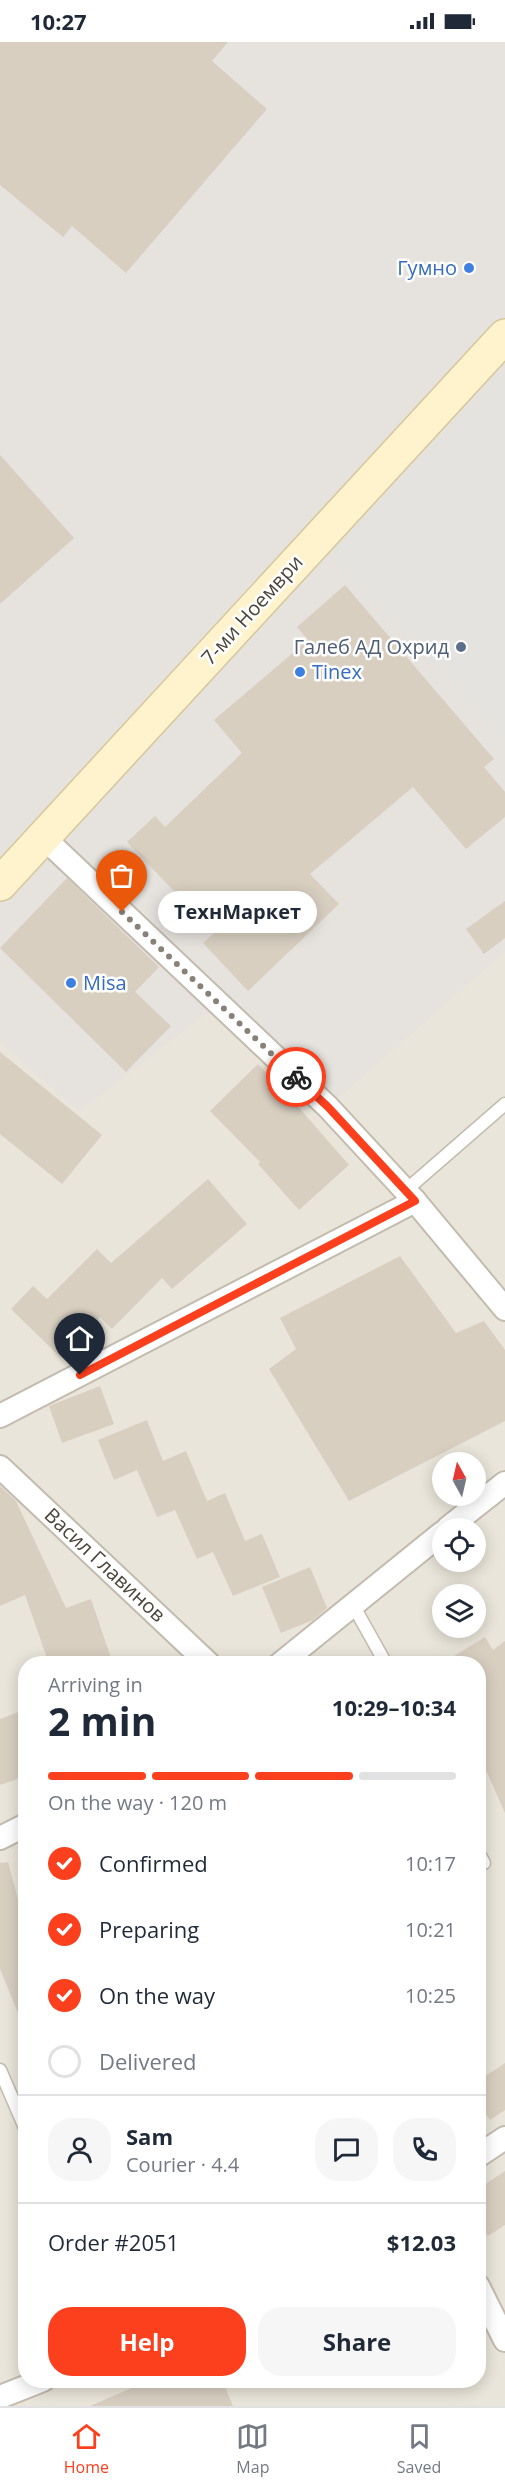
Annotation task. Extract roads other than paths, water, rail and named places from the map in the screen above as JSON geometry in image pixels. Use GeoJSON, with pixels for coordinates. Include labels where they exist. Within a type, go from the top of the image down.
{"type":"FeatureCollection","features":[{"type":"Feature","properties":{"kind":"street","name":"7-ми Ноември"},"geometry":{"type":"LineString","coordinates":[[0,884],[505,336]]}},
{"type":"Feature","properties":{"kind":"street"},"geometry":{"type":"LineString","coordinates":[[43,837],[328,1107],[410,1196],[505,1309]]}},
{"type":"Feature","properties":{"kind":"street"},"geometry":{"type":"LineString","coordinates":[[0,1416],[410,1196]]}},
{"type":"Feature","properties":{"kind":"street","name":"Васил Главинов"},"geometry":{"type":"LineString","coordinates":[[0,1467],[201,1656]]}},
{"type":"Feature","properties":{"kind":"street"},"geometry":{"type":"LineString","coordinates":[[461,1518],[505,1483]]}},
{"type":"Feature","properties":{"kind":"street"},"geometry":{"type":"LineString","coordinates":[[290,1656],[432,1541]]}},
{"type":"Feature","properties":{"kind":"street"},"geometry":{"type":"LineString","coordinates":[[0,1838],[18,1829]]}},
{"type":"Feature","properties":{"kind":"street"},"geometry":{"type":"LineString","coordinates":[[486,2151],[505,2138]]}},
{"type":"Feature","properties":{"kind":"street"},"geometry":{"type":"LineString","coordinates":[[486,2302],[505,2340]]}},
{"type":"Feature","properties":{"kind":"street"},"geometry":{"type":"LineString","coordinates":[[0,2397],[23,2388]]}},
{"type":"Feature","properties":{"kind":"lane"},"geometry":{"type":"LineString","coordinates":[[410,1196],[505,1104]]}},
{"type":"Feature","properties":{"kind":"lane"},"geometry":{"type":"LineString","coordinates":[[353,1605],[382,1656]]}},
{"type":"Feature","properties":{"kind":"lane"},"geometry":{"type":"LineString","coordinates":[[0,2070],[18,2112]]}},
{"type":"Feature","properties":{"kind":"place","name":"Гумно"},"geometry":{"type":"Point","coordinates":[469,268]}},
{"type":"Feature","properties":{"kind":"place","name":"Галеб АД Охрид"},"geometry":{"type":"Point","coordinates":[461,647]}},
{"type":"Feature","properties":{"kind":"place","name":"Tinex"},"geometry":{"type":"Point","coordinates":[300,672]}},
{"type":"Feature","properties":{"kind":"place","name":"ТехнМаркет"},"geometry":{"type":"Point","coordinates":[122,912]}},
{"type":"Feature","properties":{"kind":"place","name":"Misa"},"geometry":{"type":"Point","coordinates":[71,983]}}]}
